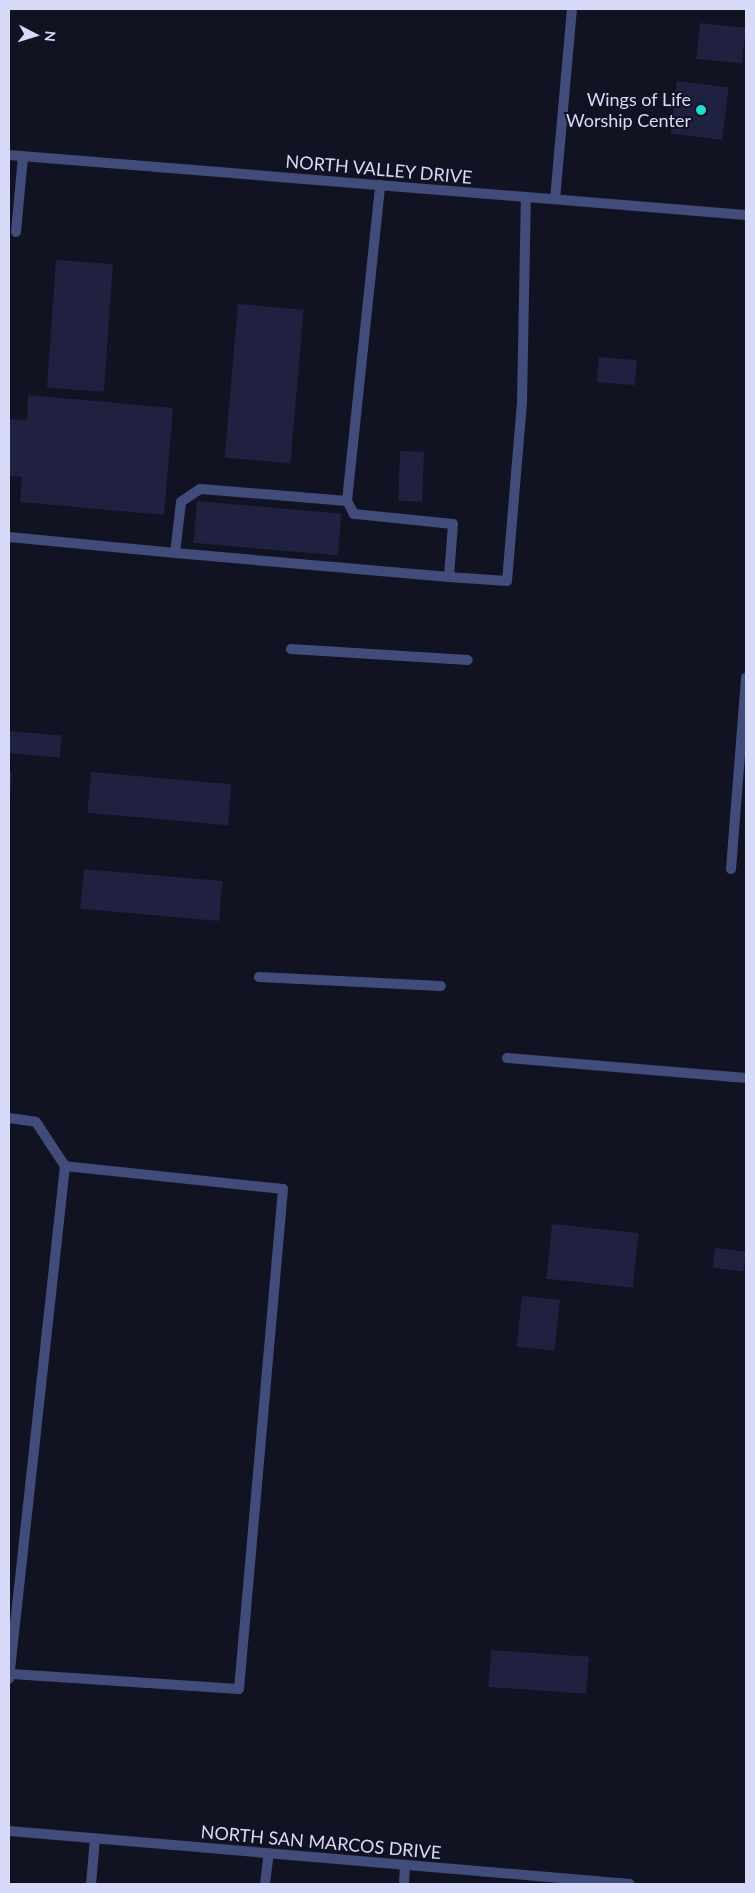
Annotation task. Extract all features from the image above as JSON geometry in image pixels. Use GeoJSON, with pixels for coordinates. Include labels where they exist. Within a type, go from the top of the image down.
{"type":"FeatureCollection","features":[{"type":"Feature","properties":{"kind":"street"},"geometry":{"type":"LineString","coordinates":[[555,199],[572,9]]}},
{"type":"Feature","properties":{"kind":"street","name":"NORTH VALLEY DRIVE"},"geometry":{"type":"LineString","coordinates":[[9,155],[746,215]]}},
{"type":"Feature","properties":{"kind":"street"},"geometry":{"type":"LineString","coordinates":[[16,232],[23,156]]}},
{"type":"Feature","properties":{"kind":"street"},"geometry":{"type":"LineString","coordinates":[[380,185],[346,501],[354,514],[453,524],[449,576]]}},
{"type":"Feature","properties":{"kind":"street"},"geometry":{"type":"LineString","coordinates":[[9,537],[507,581],[522,401],[526,197]]}},
{"type":"Feature","properties":{"kind":"street"},"geometry":{"type":"LineString","coordinates":[[175,553],[181,502],[200,490],[346,501]]}},
{"type":"Feature","properties":{"kind":"street"},"geometry":{"type":"LineString","coordinates":[[291,649],[468,660]]}},
{"type":"Feature","properties":{"kind":"street"},"geometry":{"type":"LineString","coordinates":[[731,869],[746,678]]}},
{"type":"Feature","properties":{"kind":"street"},"geometry":{"type":"LineString","coordinates":[[258,977],[441,986]]}},
{"type":"Feature","properties":{"kind":"street"},"geometry":{"type":"LineString","coordinates":[[507,1058],[746,1078]]}},
{"type":"Feature","properties":{"kind":"street"},"geometry":{"type":"LineString","coordinates":[[9,1118],[36,1122],[65,1166],[11,1676],[239,1689],[283,1189],[65,1166]]}},
{"type":"Feature","properties":{"kind":"street","name":"NORTH SAN MARCOS DRIVE"},"geometry":{"type":"LineString","coordinates":[[9,1831],[630,1884]]}},
{"type":"Feature","properties":{"kind":"street"},"geometry":{"type":"LineString","coordinates":[[91,1884],[95,1838]]}},
{"type":"Feature","properties":{"kind":"street"},"geometry":{"type":"LineString","coordinates":[[265,1884],[268,1853]]}},
{"type":"Feature","properties":{"kind":"street"},"geometry":{"type":"LineString","coordinates":[[404,1884],[406,1865]]}},
{"type":"Feature","properties":{"kind":"building"},"geometry":{"type":"Polygon","coordinates":[[[700,23],[746,28],[742,64],[696,59],[700,23]]]}},
{"type":"Feature","properties":{"kind":"building","name":"Wings of Life Worship Center"},"geometry":{"type":"Polygon","coordinates":[[[677,81],[729,87],[722,140],[671,134],[677,81]]]}},
{"type":"Feature","properties":{"kind":"building"},"geometry":{"type":"Polygon","coordinates":[[[56,260],[113,264],[104,392],[47,388],[56,260]]]}},
{"type":"Feature","properties":{"kind":"building"},"geometry":{"type":"Polygon","coordinates":[[[238,304],[304,310],[290,463],[225,457],[238,304]]]}},
{"type":"Feature","properties":{"kind":"building"},"geometry":{"type":"Polygon","coordinates":[[[599,357],[637,360],[635,385],[597,382],[599,357]]]}},
{"type":"Feature","properties":{"kind":"building"},"geometry":{"type":"Polygon","coordinates":[[[28,395],[173,408],[164,515],[20,502],[22,477],[9,476],[9,419],[27,420],[28,395]]]}},
{"type":"Feature","properties":{"kind":"building"},"geometry":{"type":"Polygon","coordinates":[[[400,451],[424,452],[422,502],[398,501],[400,451]]]}},
{"type":"Feature","properties":{"kind":"building"},"geometry":{"type":"Polygon","coordinates":[[[197,501],[341,514],[338,555],[193,543],[197,501]]]}},
{"type":"Feature","properties":{"kind":"building"},"geometry":{"type":"Polygon","coordinates":[[[9,731],[62,736],[60,758],[9,753],[9,731]]]}},
{"type":"Feature","properties":{"kind":"building"},"geometry":{"type":"Polygon","coordinates":[[[91,772],[231,784],[228,825],[87,813],[91,772]]]}},
{"type":"Feature","properties":{"kind":"building"},"geometry":{"type":"Polygon","coordinates":[[[9,773],[12,773],[10,794],[9,794],[9,773]]]}},
{"type":"Feature","properties":{"kind":"building"},"geometry":{"type":"Polygon","coordinates":[[[84,869],[222,881],[219,921],[81,909],[84,869]]]}},
{"type":"Feature","properties":{"kind":"building"},"geometry":{"type":"Polygon","coordinates":[[[552,1224],[639,1233],[633,1288],[546,1279],[552,1224]]]}},
{"type":"Feature","properties":{"kind":"building"},"geometry":{"type":"Polygon","coordinates":[[[715,1248],[746,1252],[743,1272],[713,1268],[715,1248]]]}},
{"type":"Feature","properties":{"kind":"building"},"geometry":{"type":"Polygon","coordinates":[[[522,1296],[560,1300],[554,1351],[517,1347],[522,1296]]]}},
{"type":"Feature","properties":{"kind":"building"},"geometry":{"type":"Polygon","coordinates":[[[491,1650],[589,1657],[586,1694],[488,1687],[491,1650]]]}},
{"type":"Feature","properties":{"kind":"place","name":"Wings of Life Worship Center"},"geometry":{"type":"Point","coordinates":[701,110]}}]}
